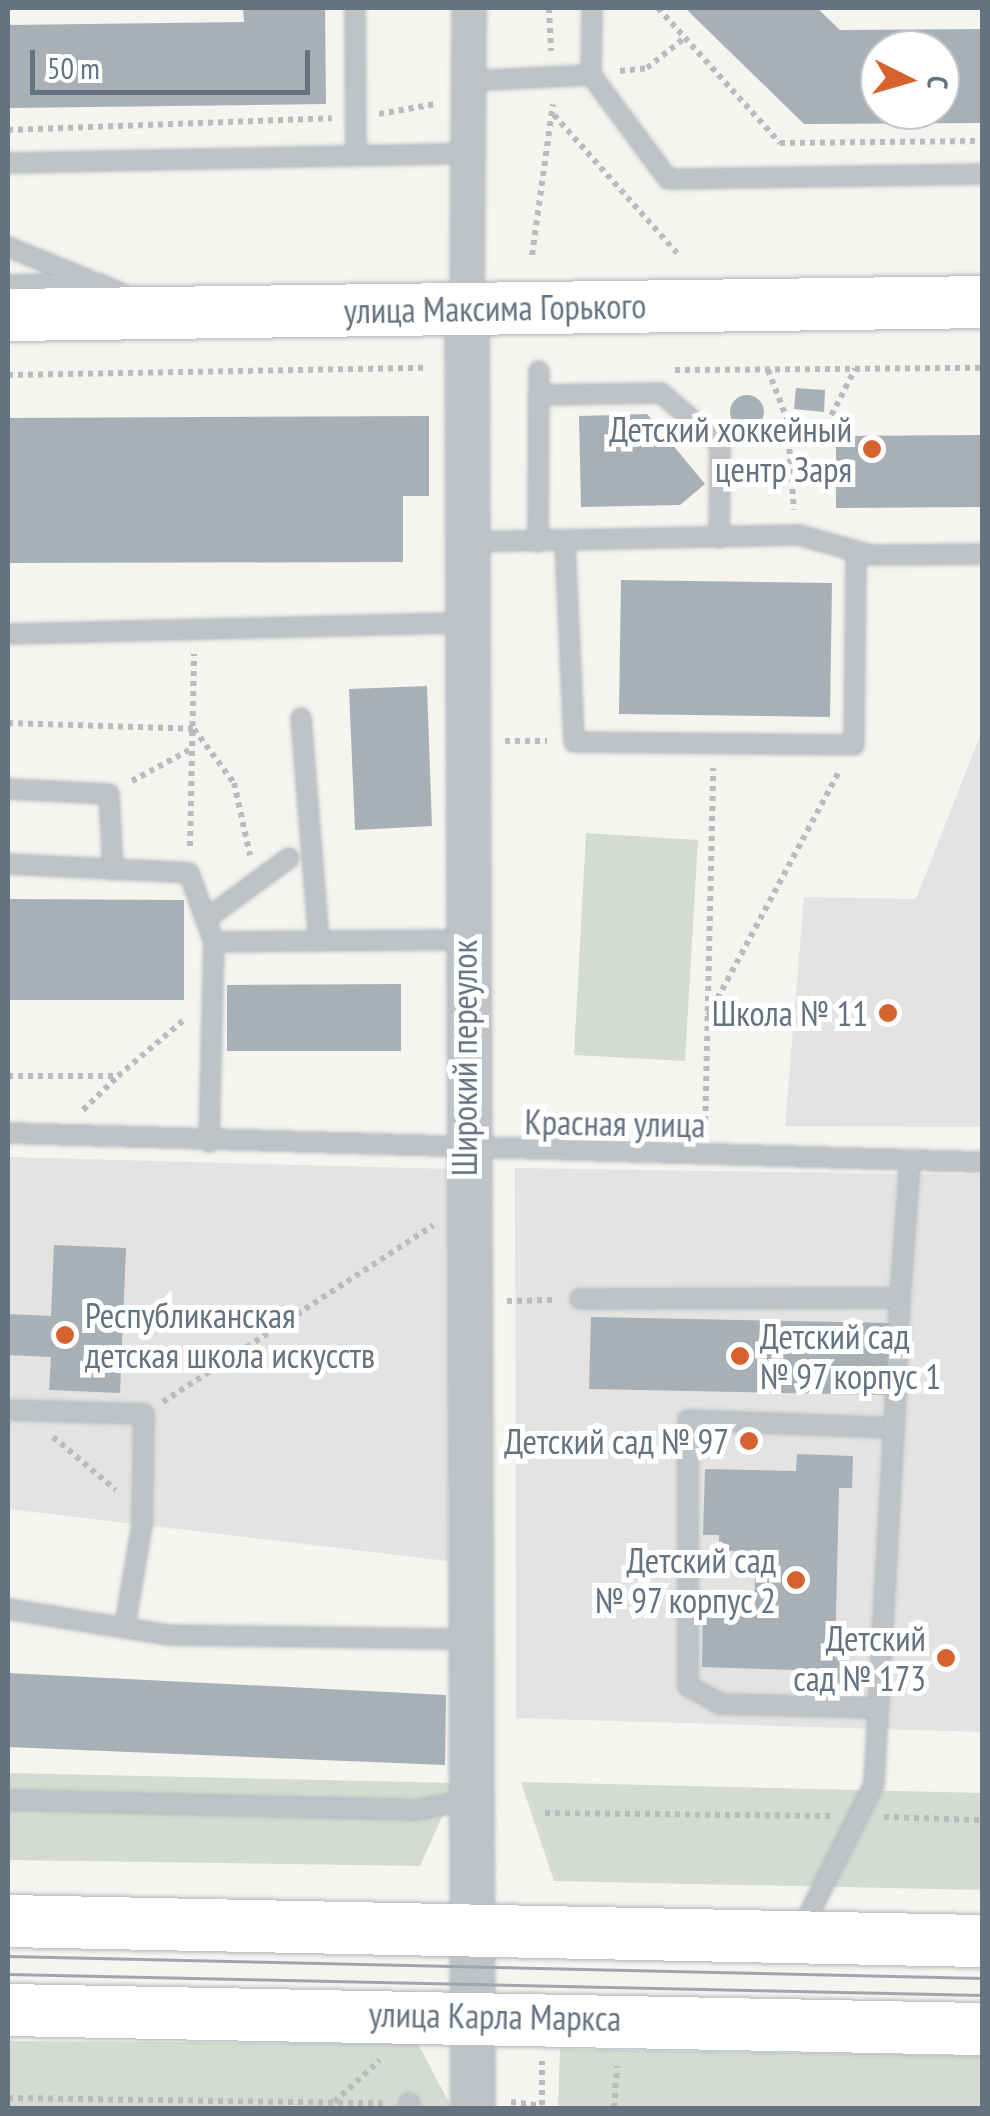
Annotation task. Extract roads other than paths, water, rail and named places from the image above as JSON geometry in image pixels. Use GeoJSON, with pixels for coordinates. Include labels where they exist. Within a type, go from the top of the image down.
{"type":"FeatureCollection","features":[{"type":"Feature","properties":{"kind":"main road","name":"улица Максима Горького"},"geometry":{"type":"LineString","coordinates":[[8,315],[982,302]]}},
{"type":"Feature","properties":{"kind":"main road"},"geometry":{"type":"LineString","coordinates":[[8,1922],[982,1941]]}},
{"type":"Feature","properties":{"kind":"main road","name":"улица Карла Маркса"},"geometry":{"type":"LineString","coordinates":[[8,2010],[474,2014],[982,2029]]}},
{"type":"Feature","properties":{"kind":"street","name":"Широкий переулок"},"geometry":{"type":"LineString","coordinates":[[470,8],[464,1153],[470,1639],[476,1799],[474,2014],[488,2105]]}},
{"type":"Feature","properties":{"kind":"lane"},"geometry":{"type":"LineString","coordinates":[[356,8],[356,155]]}},
{"type":"Feature","properties":{"kind":"lane"},"geometry":{"type":"LineString","coordinates":[[592,8],[590,76],[668,180],[982,174]]}},
{"type":"Feature","properties":{"kind":"lane"},"geometry":{"type":"LineString","coordinates":[[469,80],[590,76]]}},
{"type":"Feature","properties":{"kind":"lane"},"geometry":{"type":"LineString","coordinates":[[8,163],[468,153]]}},
{"type":"Feature","properties":{"kind":"lane"},"geometry":{"type":"LineString","coordinates":[[8,247],[164,312]]}},
{"type":"Feature","properties":{"kind":"lane"},"geometry":{"type":"LineString","coordinates":[[8,285],[97,283]]}},
{"type":"Feature","properties":{"kind":"lane"},"geometry":{"type":"LineString","coordinates":[[538,542],[539,371]]}},
{"type":"Feature","properties":{"kind":"lane"},"geometry":{"type":"LineString","coordinates":[[539,395],[662,394],[720,444],[719,538]]}},
{"type":"Feature","properties":{"kind":"lane"},"geometry":{"type":"LineString","coordinates":[[465,542],[799,535],[856,551],[982,554]]}},
{"type":"Feature","properties":{"kind":"lane"},"geometry":{"type":"LineString","coordinates":[[565,542],[574,742],[854,744],[856,551]]}},
{"type":"Feature","properties":{"kind":"lane"},"geometry":{"type":"LineString","coordinates":[[8,634],[466,623]]}},
{"type":"Feature","properties":{"kind":"lane"},"geometry":{"type":"LineString","coordinates":[[302,718],[319,942]]}},
{"type":"Feature","properties":{"kind":"lane"},"geometry":{"type":"LineString","coordinates":[[8,789],[109,794],[112,870]]}},
{"type":"Feature","properties":{"kind":"lane"},"geometry":{"type":"LineString","coordinates":[[206,919],[289,858]]}},
{"type":"Feature","properties":{"kind":"lane"},"geometry":{"type":"LineString","coordinates":[[8,864],[188,873],[214,942],[209,1142]]}},
{"type":"Feature","properties":{"kind":"lane"},"geometry":{"type":"LineString","coordinates":[[214,942],[464,940]]}},
{"type":"Feature","properties":{"kind":"lane","name":"Красная улица"},"geometry":{"type":"LineString","coordinates":[[8,1133],[464,1153],[982,1162]]}},
{"type":"Feature","properties":{"kind":"lane"},"geometry":{"type":"LineString","coordinates":[[798,1936],[874,1784],[910,1161]]}},
{"type":"Feature","properties":{"kind":"lane"},"geometry":{"type":"LineString","coordinates":[[580,1299],[900,1298]]}},
{"type":"Feature","properties":{"kind":"lane"},"geometry":{"type":"LineString","coordinates":[[14,1410],[144,1414],[141,1511],[124,1626]]}},
{"type":"Feature","properties":{"kind":"lane"},"geometry":{"type":"LineString","coordinates":[[878,1708],[720,1704],[688,1686],[688,1420],[894,1428]]}},
{"type":"Feature","properties":{"kind":"lane"},"geometry":{"type":"LineString","coordinates":[[8,1609],[187,1636],[470,1639]]}},
{"type":"Feature","properties":{"kind":"lane"},"geometry":{"type":"LineString","coordinates":[[8,1800],[416,1810],[476,1799]]}},
{"type":"Feature","properties":{"kind":"tram line"},"geometry":{"type":"LineString","coordinates":[[8,1956],[982,1978]]}},
{"type":"Feature","properties":{"kind":"tram line"},"geometry":{"type":"LineString","coordinates":[[8,1974],[982,1995]]}},
{"type":"Feature","properties":{"kind":"place","name":"Детский хоккейный центр Заря"},"geometry":{"type":"Point","coordinates":[872,449]}},
{"type":"Feature","properties":{"kind":"place","name":"Школа № 11"},"geometry":{"type":"Point","coordinates":[888,1013]}},
{"type":"Feature","properties":{"kind":"place","name":"Республиканская детская школа искусств"},"geometry":{"type":"Point","coordinates":[65,1335]}},
{"type":"Feature","properties":{"kind":"place","name":"Детский сад № 97 корпус 1"},"geometry":{"type":"Point","coordinates":[740,1356]}},
{"type":"Feature","properties":{"kind":"place","name":"Детский сад № 97"},"geometry":{"type":"Point","coordinates":[749,1441]}},
{"type":"Feature","properties":{"kind":"place","name":"Детский сад № 97 корпус 2"},"geometry":{"type":"Point","coordinates":[796,1580]}},
{"type":"Feature","properties":{"kind":"place","name":"Детский сад № 173"},"geometry":{"type":"Point","coordinates":[946,1658]}}]}
